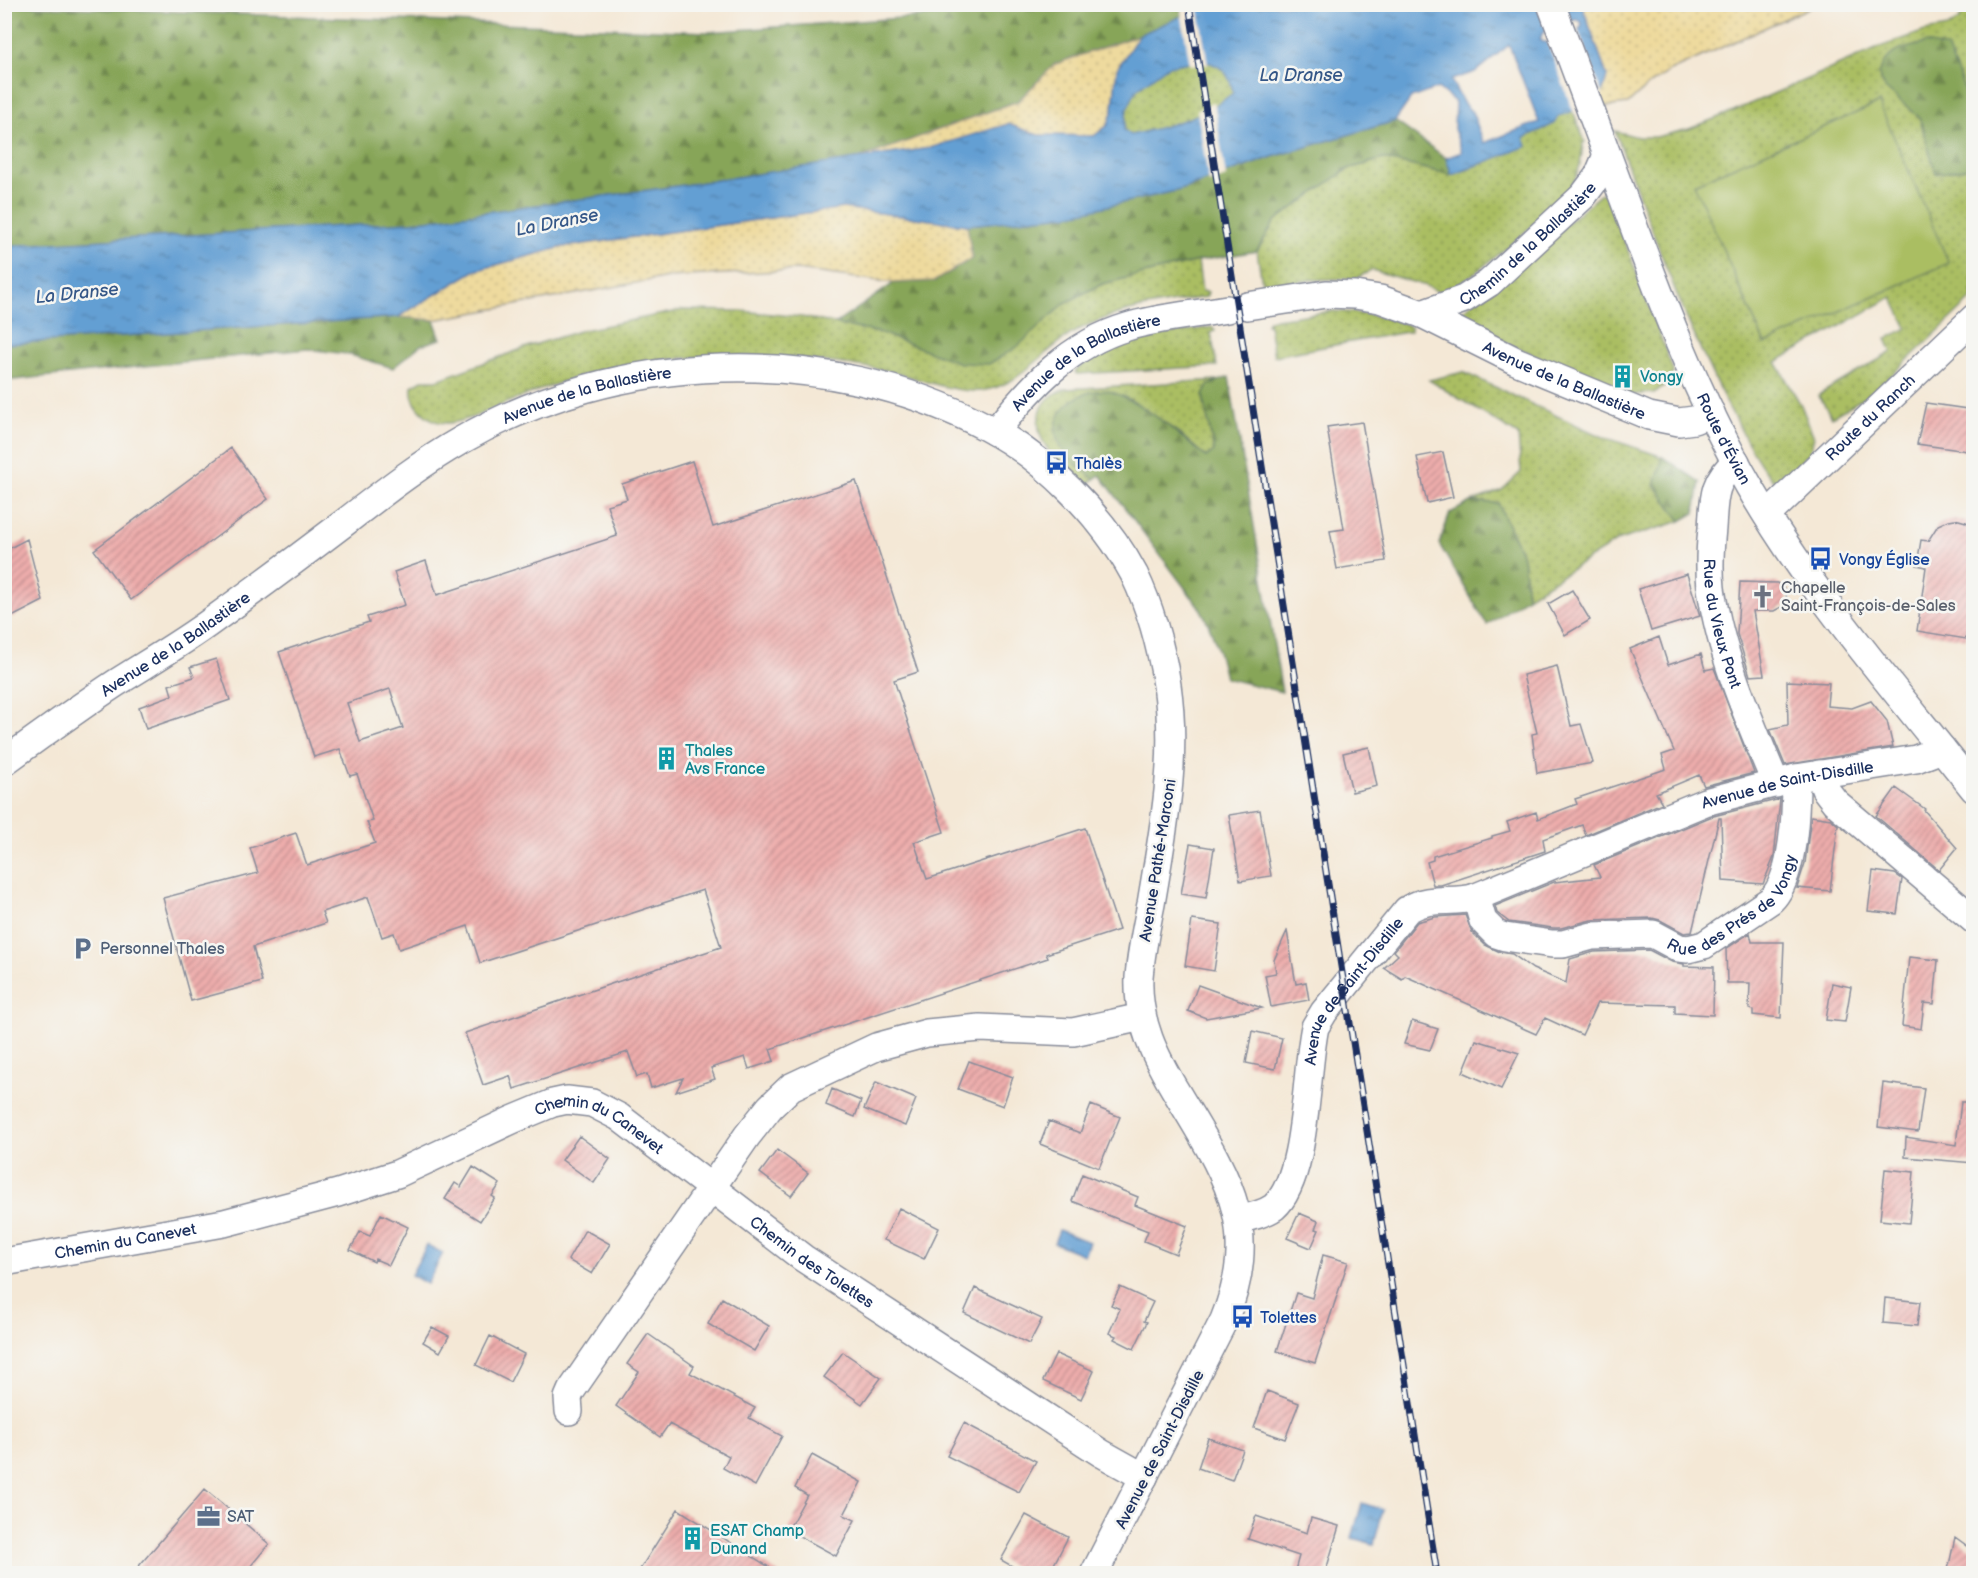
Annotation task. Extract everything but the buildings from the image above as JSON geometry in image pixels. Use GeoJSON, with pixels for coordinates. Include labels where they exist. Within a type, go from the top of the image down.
{"type":"FeatureCollection","features":[{"type":"Feature","properties":{"kind":"street","name":"Route d'Évian"},"geometry":{"type":"LineString","coordinates":[[1551,4],[1597,127],[1603,166],[1711,413],[1736,462],[1767,515],[1818,591],[1962,767]]}},
{"type":"Feature","properties":{"kind":"street","name":"Chemin de la Ballastière"},"geometry":{"type":"LineString","coordinates":[[1422,314],[1452,304],[1477,292],[1489,283],[1583,196],[1603,166]]}},
{"type":"Feature","properties":{"kind":"street","name":"Avenue de la Ballastière"},"geometry":{"type":"LineString","coordinates":[[4,762],[112,686],[192,636],[433,457],[498,421],[566,395],[638,377],[674,372],[748,368],[839,377],[893,389],[963,414],[995,432],[1023,398],[1055,365],[1090,342],[1128,327],[1315,296],[1345,294],[1380,299],[1422,314],[1516,361],[1649,416],[1679,422],[1694,420],[1711,413]]}},
{"type":"Feature","properties":{"kind":"street","name":"Route du Ranch"},"geometry":{"type":"LineString","coordinates":[[1767,515],[1974,318]]}},
{"type":"Feature","properties":{"kind":"street","name":"Avenue Pathé-Marconi"},"geometry":{"type":"LineString","coordinates":[[995,432],[1023,450],[1049,471],[1101,526],[1134,574],[1155,631],[1171,720],[1170,779],[1140,963],[1139,1000],[1154,1054],[1224,1175],[1239,1219]]}},
{"type":"Feature","properties":{"kind":"street","name":"Rue du Vieux Pont"},"geometry":{"type":"LineString","coordinates":[[1736,462],[1727,470],[1716,488],[1711,532],[1711,585],[1719,625],[1739,690],[1797,779],[1825,789],[1835,802],[1974,920]]}},
{"type":"Feature","properties":{"kind":"street","name":"Avenue de Saint-Disdille"},"geometry":{"type":"LineString","coordinates":[[1094,1574],[1214,1342],[1232,1302],[1237,1286],[1240,1261],[1239,1219],[1263,1213],[1275,1205],[1284,1194],[1301,1142],[1313,1035],[1318,1019],[1407,910],[1425,901],[1462,900],[1476,897],[1705,802],[1797,779],[1916,759],[1962,767]]}},
{"type":"Feature","properties":{"kind":"street","name":"Rue des Prés de Vongy"},"geometry":{"type":"LineString","coordinates":[[1476,897],[1483,921],[1496,934],[1505,937],[1563,944],[1592,936],[1653,934],[1679,948],[1696,948],[1704,945],[1770,900],[1780,889],[1794,832],[1797,779]]}},
{"type":"Feature","properties":{"kind":"street"},"geometry":{"type":"LineString","coordinates":[[569,1411],[568,1398],[571,1391],[709,1188],[780,1096],[804,1080],[876,1047],[901,1039],[953,1029],[1073,1032],[1142,1017]]}},
{"type":"Feature","properties":{"kind":"street","name":"Chemin du Canevet"},"geometry":{"type":"LineString","coordinates":[[4,1262],[224,1223],[328,1196],[397,1174],[538,1108],[567,1100],[592,1103],[605,1108],[679,1162],[709,1188]]}},
{"type":"Feature","properties":{"kind":"street","name":"Chemin des Tolettes"},"geometry":{"type":"LineString","coordinates":[[709,1188],[828,1275],[1101,1453],[1144,1476]]}},
{"type":"Feature","properties":{"kind":"green space"},"geometry":{"type":"Polygon","coordinates":[[[1023,4],[1180,5],[1182,16],[1139,35],[1056,64],[1018,101],[858,159],[412,222],[5,246],[4,5],[708,32],[998,11],[1023,4]]]}},
{"type":"Feature","properties":{"kind":"green space"},"geometry":{"type":"Polygon","coordinates":[[[1968,5],[1973,5],[1973,36],[1966,40],[1974,57],[1973,298],[1875,391],[1832,417],[1818,395],[1892,352],[1886,339],[1907,328],[1892,297],[1776,362],[1801,405],[1814,437],[1810,452],[1782,480],[1773,481],[1760,464],[1711,373],[1667,270],[1615,131],[1638,137],[1656,137],[1689,129],[1883,46],[1925,31],[1948,27],[1959,20],[1968,5]],[[1879,103],[1695,184],[1765,344],[1879,103]]]}},
{"type":"Feature","properties":{"kind":"green space"},"geometry":{"type":"Polygon","coordinates":[[[1926,43],[1947,48],[1973,109],[1973,167],[1936,174],[1919,117],[1885,88],[1878,74],[1882,65],[1897,51],[1926,43]]]}},
{"type":"Feature","properties":{"kind":"green space"},"geometry":{"type":"Polygon","coordinates":[[[1201,60],[1223,70],[1230,80],[1233,93],[1210,109],[1171,125],[1131,135],[1124,130],[1127,109],[1137,88],[1168,66],[1201,60]]]}},
{"type":"Feature","properties":{"kind":"green space"},"geometry":{"type":"Polygon","coordinates":[[[1879,103],[1949,263],[1765,344],[1694,184],[1879,103]]]}},
{"type":"Feature","properties":{"kind":"green space"},"geometry":{"type":"Polygon","coordinates":[[[1573,111],[1585,142],[1579,169],[1566,194],[1504,250],[1443,294],[1426,286],[1372,270],[1357,278],[1311,280],[1266,286],[1262,283],[1257,251],[1275,221],[1348,169],[1383,159],[1453,175],[1526,146],[1523,138],[1554,124],[1559,116],[1573,111]]]}},
{"type":"Feature","properties":{"kind":"green space"},"geometry":{"type":"Polygon","coordinates":[[[1395,121],[1446,158],[1452,175],[1383,159],[1348,169],[1275,221],[1257,251],[1198,261],[1102,284],[1065,303],[1016,348],[989,364],[960,363],[881,333],[835,324],[894,283],[935,281],[972,258],[967,225],[1067,215],[1180,190],[1272,157],[1395,121]]]}},
{"type":"Feature","properties":{"kind":"green space"},"geometry":{"type":"Polygon","coordinates":[[[1602,193],[1608,197],[1673,370],[1672,382],[1654,393],[1631,395],[1511,345],[1477,329],[1479,323],[1471,320],[1463,311],[1602,193]]]}},
{"type":"Feature","properties":{"kind":"green space"},"geometry":{"type":"Polygon","coordinates":[[[1198,261],[1202,291],[1208,292],[1206,297],[1136,309],[1103,319],[1071,334],[1006,383],[980,391],[956,389],[890,371],[844,364],[778,357],[712,356],[646,362],[601,370],[542,389],[457,422],[441,422],[427,417],[417,406],[412,393],[412,386],[422,380],[437,380],[530,346],[583,330],[683,310],[742,311],[802,317],[881,333],[960,362],[1045,319],[1065,303],[1102,284],[1198,261]]]}},
{"type":"Feature","properties":{"kind":"green space"},"geometry":{"type":"Polygon","coordinates":[[[1333,311],[1362,313],[1390,319],[1408,325],[1411,331],[1274,356],[1267,324],[1269,320],[1333,311]]]}},
{"type":"Feature","properties":{"kind":"green space"},"geometry":{"type":"Polygon","coordinates":[[[398,317],[434,320],[441,339],[421,345],[393,368],[347,354],[307,349],[5,381],[5,344],[398,317]]]}},
{"type":"Feature","properties":{"kind":"green space"},"geometry":{"type":"Polygon","coordinates":[[[1212,327],[1215,331],[1211,333],[1217,366],[1077,374],[1075,372],[1104,352],[1121,345],[1212,327]]]}},
{"type":"Feature","properties":{"kind":"green space"},"geometry":{"type":"Polygon","coordinates":[[[1463,372],[1598,435],[1663,457],[1656,485],[1681,521],[1619,540],[1527,597],[1523,557],[1498,503],[1471,502],[1502,490],[1521,472],[1518,435],[1429,380],[1463,372]]]}},
{"type":"Feature","properties":{"kind":"green space"},"geometry":{"type":"Polygon","coordinates":[[[1229,377],[1282,692],[1225,678],[1212,633],[1200,608],[1100,475],[1094,479],[1070,459],[1059,444],[1056,432],[1057,421],[1069,403],[1090,392],[1112,392],[1149,412],[1206,457],[1214,451],[1203,396],[1208,385],[1229,377]]]}},
{"type":"Feature","properties":{"kind":"green space"},"geometry":{"type":"Polygon","coordinates":[[[1218,380],[1208,385],[1203,396],[1214,452],[1206,457],[1178,432],[1127,399],[1059,445],[1094,479],[1084,488],[1050,453],[1040,432],[1038,421],[1045,402],[1051,396],[1066,389],[1218,380]]]}},
{"type":"Feature","properties":{"kind":"green space"},"geometry":{"type":"Polygon","coordinates":[[[1663,457],[1700,482],[1695,513],[1681,521],[1655,485],[1663,457]]]}},
{"type":"Feature","properties":{"kind":"green space"},"geometry":{"type":"Polygon","coordinates":[[[1471,502],[1498,503],[1523,557],[1527,597],[1487,625],[1439,544],[1450,513],[1471,502]]]}},
{"type":"Feature","properties":{"kind":"sand"},"geometry":{"type":"Polygon","coordinates":[[[1582,5],[1815,5],[1670,71],[1645,88],[1628,104],[1573,111],[1607,76],[1582,5]]]}},
{"type":"Feature","properties":{"kind":"sand"},"geometry":{"type":"Polygon","coordinates":[[[1139,35],[1117,69],[1113,109],[1108,125],[1094,136],[1038,135],[1008,124],[930,148],[858,159],[1018,101],[1055,64],[1139,35]]]}},
{"type":"Feature","properties":{"kind":"sand"},"geometry":{"type":"Polygon","coordinates":[[[843,208],[967,225],[972,258],[935,281],[894,283],[798,270],[668,277],[434,320],[398,317],[474,271],[563,247],[843,208]]]}},
{"type":"Feature","properties":{"kind":"water","name":"La Dranse"},"geometry":{"type":"Polygon","coordinates":[[[1207,5],[1582,5],[1607,76],[1602,93],[1573,111],[1559,116],[1554,124],[1524,138],[1527,146],[1452,175],[1446,158],[1462,152],[1454,129],[1455,102],[1438,88],[1411,98],[1395,121],[1272,157],[1180,190],[1067,215],[967,225],[843,208],[562,247],[474,271],[398,317],[5,344],[5,246],[412,222],[664,188],[930,148],[1008,124],[1038,135],[1094,136],[1108,125],[1113,109],[1117,69],[1139,35],[1207,5]],[[1574,20],[1543,32],[1540,39],[1547,42],[1578,31],[1582,23],[1574,20]],[[1509,45],[1475,72],[1451,80],[1464,104],[1472,112],[1484,143],[1539,122],[1509,45]],[[1201,60],[1168,66],[1137,89],[1127,109],[1124,130],[1131,135],[1171,125],[1197,115],[1233,93],[1227,75],[1214,64],[1201,60]]]}},
{"type":"Feature","properties":{"kind":"water"},"geometry":{"type":"Polygon","coordinates":[[[1059,1230],[1089,1242],[1084,1255],[1054,1243],[1059,1230]]]}},
{"type":"Feature","properties":{"kind":"water"},"geometry":{"type":"Polygon","coordinates":[[[427,1245],[443,1253],[427,1284],[411,1275],[427,1245]]]}},
{"type":"Feature","properties":{"kind":"water"},"geometry":{"type":"Polygon","coordinates":[[[1362,1503],[1383,1510],[1374,1544],[1352,1538],[1362,1503]]]}},
{"type":"Feature","properties":{"kind":"pier"},"geometry":{"type":"Polygon","coordinates":[[[1198,5],[1208,65],[1190,65],[1181,12],[1198,5]]]}},
{"type":"Feature","properties":{"kind":"pier"},"geometry":{"type":"Polygon","coordinates":[[[1577,27],[1603,96],[1574,114],[1546,39],[1577,27]]]}},
{"type":"Feature","properties":{"kind":"pier"},"geometry":{"type":"Polygon","coordinates":[[[1214,102],[1226,177],[1209,183],[1197,110],[1214,102]]]}},
{"type":"Feature","properties":{"kind":"railway"},"geometry":{"type":"LineString","coordinates":[[1189,4],[1437,1574]]}},
{"type":"Feature","properties":{"kind":"place","name":"Vongy"},"geometry":{"type":"Point","coordinates":[1622,376]}},
{"type":"Feature","properties":{"kind":"place","name":"Thalès"},"geometry":{"type":"Point","coordinates":[1056,463]}},
{"type":"Feature","properties":{"kind":"place","name":"Vongy Église"},"geometry":{"type":"Point","coordinates":[1821,559]}},
{"type":"Feature","properties":{"kind":"place","name":"Chapelle Saint-François-de-Sales"},"geometry":{"type":"Point","coordinates":[1763,596]}},
{"type":"Feature","properties":{"kind":"place","name":"Thales Avs France"},"geometry":{"type":"Point","coordinates":[667,759]}},
{"type":"Feature","properties":{"kind":"place","name":"Personnel Thales"},"geometry":{"type":"Point","coordinates":[82,948]}},
{"type":"Feature","properties":{"kind":"place","name":"Tolettes"},"geometry":{"type":"Point","coordinates":[1242,1317]}},
{"type":"Feature","properties":{"kind":"place","name":"SAT"},"geometry":{"type":"Point","coordinates":[209,1516]}},
{"type":"Feature","properties":{"kind":"place","name":"ESAT Champ Dunand"},"geometry":{"type":"Point","coordinates":[692,1539]}}]}
